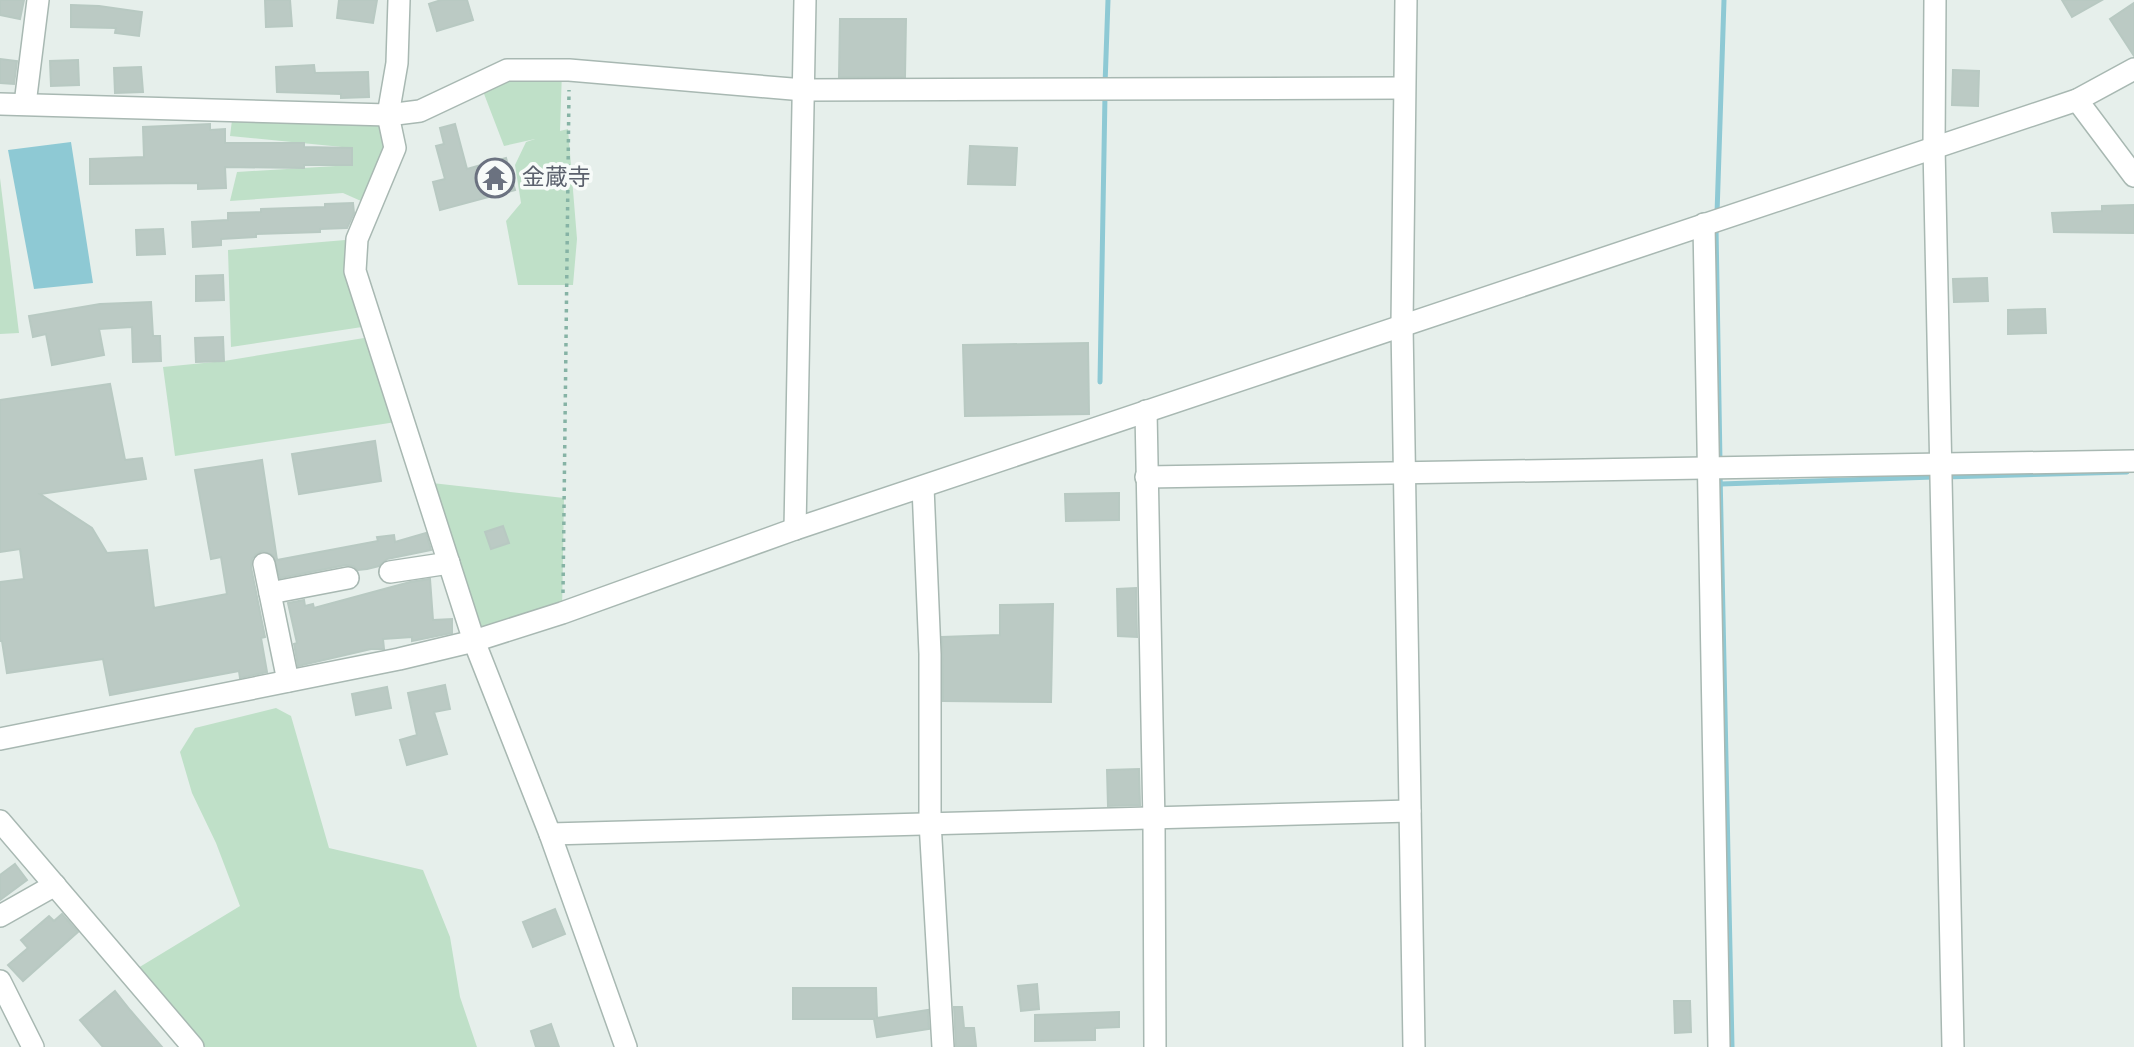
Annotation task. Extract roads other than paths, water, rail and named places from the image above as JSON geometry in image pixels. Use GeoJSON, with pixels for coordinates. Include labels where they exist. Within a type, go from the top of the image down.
{"type":"FeatureCollection","features":[{"type":"Feature","properties":{"kind":"street"},"geometry":{"type":"LineString","coordinates":[[25,104],[38,0]]}},
{"type":"Feature","properties":{"kind":"street"},"geometry":{"type":"LineString","coordinates":[[399,0],[397,63],[388,114],[395,148],[357,239],[355,271],[474,641],[550,834],[626,1047]]}},
{"type":"Feature","properties":{"kind":"street"},"geometry":{"type":"LineString","coordinates":[[795,528],[806,0]]}},
{"type":"Feature","properties":{"kind":"street"},"geometry":{"type":"LineString","coordinates":[[1406,0],[1402,326],[1414,1047]]}},
{"type":"Feature","properties":{"kind":"street"},"geometry":{"type":"LineString","coordinates":[[1935,0],[1934,146],[1953,1047]]}},
{"type":"Feature","properties":{"kind":"street"},"geometry":{"type":"LineString","coordinates":[[0,739],[399,659],[474,641],[562,613],[795,528],[2077,100],[2134,68]]}},
{"type":"Feature","properties":{"kind":"street"},"geometry":{"type":"LineString","coordinates":[[0,104],[388,114],[420,111],[507,70],[569,71],[804,90],[1404,88]]}},
{"type":"Feature","properties":{"kind":"street"},"geometry":{"type":"LineString","coordinates":[[2077,100],[2134,176]]}},
{"type":"Feature","properties":{"kind":"street"},"geometry":{"type":"LineString","coordinates":[[1704,224],[1719,1047]]}},
{"type":"Feature","properties":{"kind":"street"},"geometry":{"type":"LineString","coordinates":[[1146,411],[1154,817],[1155,1047]]}},
{"type":"Feature","properties":{"kind":"street"},"geometry":{"type":"LineString","coordinates":[[1146,477],[2134,461]]}},
{"type":"Feature","properties":{"kind":"street"},"geometry":{"type":"LineString","coordinates":[[923,487],[930,654],[930,822],[943,1047]]}},
{"type":"Feature","properties":{"kind":"street"},"geometry":{"type":"LineString","coordinates":[[390,572],[449,563]]}},
{"type":"Feature","properties":{"kind":"street"},"geometry":{"type":"LineString","coordinates":[[264,564],[288,681]]}},
{"type":"Feature","properties":{"kind":"street"},"geometry":{"type":"LineString","coordinates":[[270,593],[348,578]]}},
{"type":"Feature","properties":{"kind":"street"},"geometry":{"type":"LineString","coordinates":[[550,834],[1410,811]]}},
{"type":"Feature","properties":{"kind":"street"},"geometry":{"type":"LineString","coordinates":[[0,821],[194,1047]]}},
{"type":"Feature","properties":{"kind":"street"},"geometry":{"type":"LineString","coordinates":[[0,916],[55,885]]}},
{"type":"Feature","properties":{"kind":"street"},"geometry":{"type":"LineString","coordinates":[[0,981],[33,1047]]}},
{"type":"Feature","properties":{"kind":"water"},"geometry":{"type":"Polygon","coordinates":[[[71,142],[93,283],[34,289],[8,150],[71,142]]]}},
{"type":"Feature","properties":{"kind":"waterway"},"geometry":{"type":"LineString","coordinates":[[1105,85],[1108,0]]}},
{"type":"Feature","properties":{"kind":"waterway"},"geometry":{"type":"LineString","coordinates":[[1717,214],[1724,0]]}},
{"type":"Feature","properties":{"kind":"waterway"},"geometry":{"type":"LineString","coordinates":[[1100,382],[1105,95]]}},
{"type":"Feature","properties":{"kind":"waterway"},"geometry":{"type":"LineString","coordinates":[[1716,227],[1720,462]]}},
{"type":"Feature","properties":{"kind":"waterway"},"geometry":{"type":"LineString","coordinates":[[1720,472],[1732,1047]]}},
{"type":"Feature","properties":{"kind":"waterway"},"geometry":{"type":"LineString","coordinates":[[1944,477],[2127,472]]}},
{"type":"Feature","properties":{"kind":"waterway"},"geometry":{"type":"LineString","coordinates":[[1721,484],[1934,477]]}},
{"type":"Feature","properties":{"kind":"place","name":"金蔵寺"},"geometry":{"type":"Point","coordinates":[495,178]}}]}
